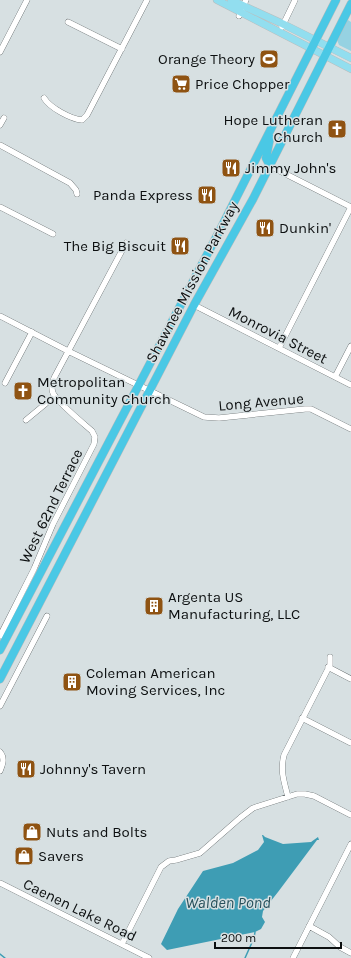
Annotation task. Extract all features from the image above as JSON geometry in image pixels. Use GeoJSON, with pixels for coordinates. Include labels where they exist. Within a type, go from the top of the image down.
{"type":"FeatureCollection","features":[{"type":"Feature","properties":{"kind":"highway","name":"Shawnee Mission Parkway"},"geometry":{"type":"LineString","coordinates":[[0,650],[272,128],[336,0]]}},
{"type":"Feature","properties":{"kind":"highway","name":"Shawnee Mission Parkway"},"geometry":{"type":"LineString","coordinates":[[0,679],[194,305],[270,166],[351,4]]}},
{"type":"Feature","properties":{"kind":"highway"},"geometry":{"type":"LineString","coordinates":[[270,166],[266,158],[272,128]]}},
{"type":"Feature","properties":{"kind":"highway"},"geometry":{"type":"LineString","coordinates":[[84,491],[83,503],[86,514]]}},
{"type":"Feature","properties":{"kind":"highway"},"geometry":{"type":"LineString","coordinates":[[74,510],[78,516],[78,529]]}},
{"type":"Feature","properties":{"kind":"main road"},"geometry":{"type":"LineString","coordinates":[[217,0],[283,24],[351,58]]}},
{"type":"Feature","properties":{"kind":"main road"},"geometry":{"type":"LineString","coordinates":[[231,0],[242,9],[279,32],[351,69]]}},
{"type":"Feature","properties":{"kind":"street"},"geometry":{"type":"LineString","coordinates":[[0,52],[27,0]]}},
{"type":"Feature","properties":{"kind":"street"},"geometry":{"type":"LineString","coordinates":[[44,98],[50,106],[75,120],[82,120],[87,115],[148,0]]}},
{"type":"Feature","properties":{"kind":"street"},"geometry":{"type":"LineString","coordinates":[[279,32],[295,0]]}},
{"type":"Feature","properties":{"kind":"street"},"geometry":{"type":"LineString","coordinates":[[68,22],[122,49]]}},
{"type":"Feature","properties":{"kind":"street"},"geometry":{"type":"LineString","coordinates":[[0,124],[4,118]]}},
{"type":"Feature","properties":{"kind":"street"},"geometry":{"type":"LineString","coordinates":[[0,145],[70,183],[76,190],[76,194]]}},
{"type":"Feature","properties":{"kind":"street"},"geometry":{"type":"LineString","coordinates":[[270,166],[351,207],[279,348]]}},
{"type":"Feature","properties":{"kind":"street"},"geometry":{"type":"LineString","coordinates":[[0,207],[53,234]]}},
{"type":"Feature","properties":{"kind":"street"},"geometry":{"type":"LineString","coordinates":[[26,420],[55,396],[52,392],[53,382],[126,243]]}},
{"type":"Feature","properties":{"kind":"street","name":"Monrovia Street"},"geometry":{"type":"LineString","coordinates":[[194,305],[351,385]]}},
{"type":"Feature","properties":{"kind":"street","name":"Long Avenue"},"geometry":{"type":"LineString","coordinates":[[0,316],[68,351],[209,418],[225,418],[305,408],[351,429]]}},
{"type":"Feature","properties":{"kind":"street"},"geometry":{"type":"LineString","coordinates":[[5,383],[32,332]]}},
{"type":"Feature","properties":{"kind":"street"},"geometry":{"type":"LineString","coordinates":[[335,377],[351,346]]}},
{"type":"Feature","properties":{"kind":"street","name":"West 62nd Terrace"},"geometry":{"type":"LineString","coordinates":[[0,636],[34,569],[56,517],[94,444],[95,437],[92,431],[55,396]]}},
{"type":"Feature","properties":{"kind":"street"},"geometry":{"type":"LineString","coordinates":[[0,706],[47,616]]}},
{"type":"Feature","properties":{"kind":"street"},"geometry":{"type":"LineString","coordinates":[[288,797],[281,772],[281,765],[284,755],[328,667],[330,658]]}},
{"type":"Feature","properties":{"kind":"street"},"geometry":{"type":"LineString","coordinates":[[328,667],[351,679]]}},
{"type":"Feature","properties":{"kind":"street"},"geometry":{"type":"LineString","coordinates":[[302,718],[351,743]]}},
{"type":"Feature","properties":{"kind":"street"},"geometry":{"type":"LineString","coordinates":[[0,752],[3,757],[3,762],[0,771]]}},
{"type":"Feature","properties":{"kind":"street"},"geometry":{"type":"LineString","coordinates":[[122,944],[164,862],[200,853],[249,811],[297,794],[305,794],[314,796],[351,815]]}},
{"type":"Feature","properties":{"kind":"street"},"geometry":{"type":"LineString","coordinates":[[293,958],[351,844]]}},
{"type":"Feature","properties":{"kind":"street","name":"Caenen Lake Road"},"geometry":{"type":"LineString","coordinates":[[0,883],[149,958]]}},
{"type":"Feature","properties":{"kind":"street"},"geometry":{"type":"LineString","coordinates":[[309,926],[329,937],[340,947],[351,953]]}},
{"type":"Feature","properties":{"kind":"shaded area"},"geometry":{"type":"Polygon","coordinates":[[[348,20],[351,22],[351,51],[339,45],[337,40],[346,21],[348,20]]]}},
{"type":"Feature","properties":{"kind":"water","name":"Walden Pond"},"geometry":{"type":"Polygon","coordinates":[[[262,835],[283,844],[311,842],[318,837],[319,840],[317,840],[263,911],[262,917],[265,922],[261,929],[255,932],[167,950],[161,944],[178,909],[203,871],[233,863],[258,850],[264,842],[262,835]]]}},
{"type":"Feature","properties":{"kind":"waterway"},"geometry":{"type":"LineString","coordinates":[[245,958],[254,938],[255,932]]}},
{"type":"Feature","properties":{"kind":"waterway"},"geometry":{"type":"LineString","coordinates":[[0,954],[5,958]]}},
{"type":"Feature","properties":{"kind":"place","name":"Orange Theory"},"geometry":{"type":"Point","coordinates":[269,59]}},
{"type":"Feature","properties":{"kind":"place","name":"Price Chopper"},"geometry":{"type":"Point","coordinates":[181,84]}},
{"type":"Feature","properties":{"kind":"place","name":"Hope Lutheran Church"},"geometry":{"type":"Point","coordinates":[337,129]}},
{"type":"Feature","properties":{"kind":"place","name":"Jimmy John's"},"geometry":{"type":"Point","coordinates":[231,168]}},
{"type":"Feature","properties":{"kind":"place","name":"Panda Express"},"geometry":{"type":"Point","coordinates":[207,195]}},
{"type":"Feature","properties":{"kind":"place","name":"Dunkin'"},"geometry":{"type":"Point","coordinates":[265,228]}},
{"type":"Feature","properties":{"kind":"place","name":"The Big Biscuit"},"geometry":{"type":"Point","coordinates":[180,246]}},
{"type":"Feature","properties":{"kind":"place","name":"Metropolitan Community Church"},"geometry":{"type":"Point","coordinates":[23,391]}},
{"type":"Feature","properties":{"kind":"place","name":"Argenta US Manufacturing, LLC"},"geometry":{"type":"Point","coordinates":[154,606]}},
{"type":"Feature","properties":{"kind":"place","name":"Coleman American Moving Services, Inc"},"geometry":{"type":"Point","coordinates":[72,682]}},
{"type":"Feature","properties":{"kind":"place","name":"Johnny's Tavern"},"geometry":{"type":"Point","coordinates":[26,769]}},
{"type":"Feature","properties":{"kind":"place","name":"Nuts and Bolts"},"geometry":{"type":"Point","coordinates":[32,832]}},
{"type":"Feature","properties":{"kind":"place","name":"Savers"},"geometry":{"type":"Point","coordinates":[24,856]}}]}
